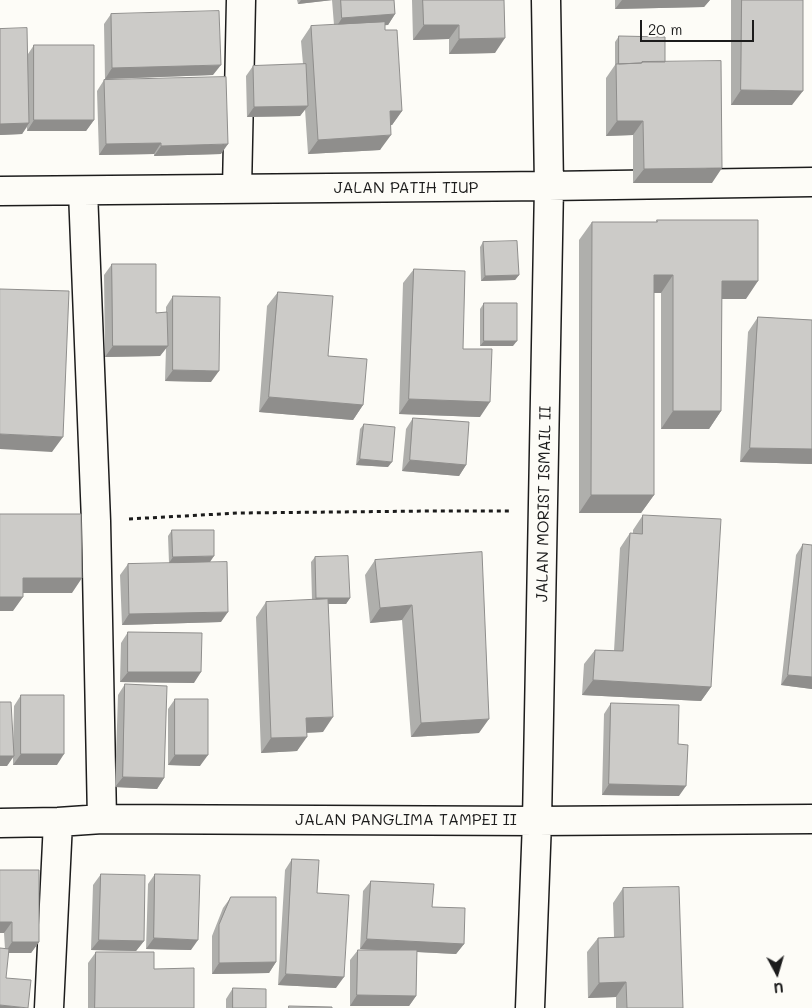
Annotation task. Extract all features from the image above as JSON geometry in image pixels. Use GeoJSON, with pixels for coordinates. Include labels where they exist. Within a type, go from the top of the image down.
{"type":"FeatureCollection","features":[{"type":"Feature","properties":{"kind":"street"},"geometry":{"type":"LineString","coordinates":[[237,189],[240,0]]}},
{"type":"Feature","properties":{"kind":"street","name":"JALAN MORIST ISMAIL II"},"geometry":{"type":"LineString","coordinates":[[530,1008],[537,821],[544,511],[549,186],[546,0]]}},
{"type":"Feature","properties":{"kind":"street","name":"JALAN PATIH TIUP"},"geometry":{"type":"LineString","coordinates":[[0,191],[812,182]]}},
{"type":"Feature","properties":{"kind":"street"},"geometry":{"type":"LineString","coordinates":[[83,191],[96,521],[102,818]]}},
{"type":"Feature","properties":{"kind":"street","name":"JALAN PANGLIMA TAMPEI II"},"geometry":{"type":"LineString","coordinates":[[0,823],[58,822],[102,818],[537,821],[812,819]]}},
{"type":"Feature","properties":{"kind":"street"},"geometry":{"type":"LineString","coordinates":[[49,1008],[58,822]]}},
{"type":"Feature","properties":{"kind":"path"},"geometry":{"type":"LineString","coordinates":[[96,521],[238,513],[544,511]]}},
{"type":"Feature","properties":{"kind":"building"},"geometry":{"type":"Polygon","coordinates":[[[341,0],[394,0],[395,14],[342,18],[341,0]]]}},
{"type":"Feature","properties":{"kind":"building"},"geometry":{"type":"Polygon","coordinates":[[[423,0],[504,0],[505,38],[459,39],[459,25],[424,25],[423,0]]]}},
{"type":"Feature","properties":{"kind":"building"},"geometry":{"type":"Polygon","coordinates":[[[742,0],[803,0],[803,91],[741,90],[742,0]]]}},
{"type":"Feature","properties":{"kind":"building"},"geometry":{"type":"Polygon","coordinates":[[[219,11],[221,65],[112,68],[111,14],[219,11]]]}},
{"type":"Feature","properties":{"kind":"building"},"geometry":{"type":"Polygon","coordinates":[[[385,22],[385,30],[397,30],[402,111],[390,111],[391,135],[318,140],[311,26],[385,22]]]}},
{"type":"Feature","properties":{"kind":"building"},"geometry":{"type":"Polygon","coordinates":[[[27,28],[29,123],[0,124],[0,29],[27,28]]]}},
{"type":"Feature","properties":{"kind":"building"},"geometry":{"type":"Polygon","coordinates":[[[619,36],[665,37],[665,62],[619,64],[619,36]]]}},
{"type":"Feature","properties":{"kind":"building"},"geometry":{"type":"Polygon","coordinates":[[[34,45],[94,45],[94,120],[34,120],[34,45]]]}},
{"type":"Feature","properties":{"kind":"building"},"geometry":{"type":"Polygon","coordinates":[[[721,61],[722,168],[644,169],[643,121],[617,121],[616,64],[721,61]]]}},
{"type":"Feature","properties":{"kind":"building"},"geometry":{"type":"Polygon","coordinates":[[[306,64],[308,106],[254,107],[253,66],[306,64]]]}},
{"type":"Feature","properties":{"kind":"building"},"geometry":{"type":"Polygon","coordinates":[[[226,77],[228,144],[161,146],[161,143],[106,144],[104,80],[226,77]]]}},
{"type":"Feature","properties":{"kind":"building"},"geometry":{"type":"Polygon","coordinates":[[[657,220],[758,220],[758,281],[722,281],[721,411],[673,411],[673,275],[654,275],[654,495],[591,495],[592,222],[657,222],[657,220]]]}},
{"type":"Feature","properties":{"kind":"building"},"geometry":{"type":"Polygon","coordinates":[[[517,241],[519,275],[485,276],[483,242],[517,241]]]}},
{"type":"Feature","properties":{"kind":"building"},"geometry":{"type":"Polygon","coordinates":[[[112,264],[156,264],[156,313],[167,312],[168,346],[113,346],[112,264]]]}},
{"type":"Feature","properties":{"kind":"building"},"geometry":{"type":"Polygon","coordinates":[[[414,269],[465,271],[463,349],[492,349],[490,402],[409,399],[414,269]]]}},
{"type":"Feature","properties":{"kind":"building"},"geometry":{"type":"Polygon","coordinates":[[[0,289],[69,291],[63,437],[0,434],[0,289]]]}},
{"type":"Feature","properties":{"kind":"building"},"geometry":{"type":"Polygon","coordinates":[[[278,292],[333,296],[328,356],[367,359],[363,405],[269,397],[278,292]]]}},
{"type":"Feature","properties":{"kind":"building"},"geometry":{"type":"Polygon","coordinates":[[[173,296],[220,297],[219,371],[173,370],[173,296]]]}},
{"type":"Feature","properties":{"kind":"building"},"geometry":{"type":"Polygon","coordinates":[[[484,303],[517,303],[517,341],[484,341],[484,303]]]}},
{"type":"Feature","properties":{"kind":"building"},"geometry":{"type":"Polygon","coordinates":[[[758,317],[812,320],[812,449],[750,448],[758,317]]]}},
{"type":"Feature","properties":{"kind":"building"},"geometry":{"type":"Polygon","coordinates":[[[413,418],[469,422],[466,465],[410,460],[413,418]]]}},
{"type":"Feature","properties":{"kind":"building"},"geometry":{"type":"Polygon","coordinates":[[[364,424],[395,427],[392,462],[360,459],[364,424]]]}},
{"type":"Feature","properties":{"kind":"building"},"geometry":{"type":"Polygon","coordinates":[[[0,514],[81,514],[82,578],[23,578],[23,597],[0,597],[0,514]]]}},
{"type":"Feature","properties":{"kind":"building"},"geometry":{"type":"Polygon","coordinates":[[[643,515],[721,519],[711,687],[593,680],[595,650],[623,651],[630,533],[642,534],[643,515]]]}},
{"type":"Feature","properties":{"kind":"building"},"geometry":{"type":"Polygon","coordinates":[[[172,530],[214,530],[214,556],[173,557],[172,530]]]}},
{"type":"Feature","properties":{"kind":"building"},"geometry":{"type":"Polygon","coordinates":[[[803,544],[812,545],[812,677],[788,675],[803,544]]]}},
{"type":"Feature","properties":{"kind":"building"},"geometry":{"type":"Polygon","coordinates":[[[482,552],[489,719],[421,723],[412,605],[380,608],[375,560],[482,552]]]}},
{"type":"Feature","properties":{"kind":"building"},"geometry":{"type":"Polygon","coordinates":[[[348,556],[350,598],[316,598],[315,557],[348,556]]]}},
{"type":"Feature","properties":{"kind":"building"},"geometry":{"type":"Polygon","coordinates":[[[227,562],[228,612],[129,614],[128,564],[227,562]]]}},
{"type":"Feature","properties":{"kind":"building"},"geometry":{"type":"Polygon","coordinates":[[[328,599],[333,717],[306,718],[307,737],[271,738],[266,602],[328,599]]]}},
{"type":"Feature","properties":{"kind":"building"},"geometry":{"type":"Polygon","coordinates":[[[128,632],[202,633],[201,672],[128,672],[128,632]]]}},
{"type":"Feature","properties":{"kind":"building"},"geometry":{"type":"Polygon","coordinates":[[[125,684],[167,686],[164,778],[123,777],[125,684]]]}},
{"type":"Feature","properties":{"kind":"building"},"geometry":{"type":"Polygon","coordinates":[[[21,695],[64,695],[64,754],[21,754],[21,695]]]}},
{"type":"Feature","properties":{"kind":"building"},"geometry":{"type":"Polygon","coordinates":[[[175,699],[208,699],[208,755],[175,755],[175,699]]]}},
{"type":"Feature","properties":{"kind":"building"},"geometry":{"type":"Polygon","coordinates":[[[0,702],[11,702],[14,756],[0,756],[0,702]]]}},
{"type":"Feature","properties":{"kind":"building"},"geometry":{"type":"Polygon","coordinates":[[[611,703],[679,705],[678,744],[688,745],[686,786],[609,784],[611,703]]]}},
{"type":"Feature","properties":{"kind":"building"},"geometry":{"type":"Polygon","coordinates":[[[292,859],[319,860],[317,893],[349,895],[344,977],[286,974],[292,859]]]}},
{"type":"Feature","properties":{"kind":"building"},"geometry":{"type":"Polygon","coordinates":[[[0,870],[39,870],[39,942],[12,942],[12,922],[0,922],[0,870]]]}},
{"type":"Feature","properties":{"kind":"building"},"geometry":{"type":"Polygon","coordinates":[[[101,874],[145,875],[144,941],[99,940],[101,874]]]}},
{"type":"Feature","properties":{"kind":"building"},"geometry":{"type":"Polygon","coordinates":[[[155,874],[200,875],[198,940],[154,938],[155,874]]]}},
{"type":"Feature","properties":{"kind":"building"},"geometry":{"type":"Polygon","coordinates":[[[371,881],[434,884],[432,907],[465,908],[464,944],[367,939],[371,881]]]}},
{"type":"Feature","properties":{"kind":"building"},"geometry":{"type":"Polygon","coordinates":[[[679,887],[683,1008],[627,1008],[626,982],[599,983],[598,938],[624,937],[623,888],[679,887]]]}},
{"type":"Feature","properties":{"kind":"building"},"geometry":{"type":"Polygon","coordinates":[[[231,897],[276,897],[276,962],[219,963],[219,925],[231,897]]]}},
{"type":"Feature","properties":{"kind":"building"},"geometry":{"type":"Polygon","coordinates":[[[0,948],[9,949],[6,978],[31,980],[28,1008],[0,1005],[0,948]]]}},
{"type":"Feature","properties":{"kind":"building"},"geometry":{"type":"Polygon","coordinates":[[[358,950],[417,950],[416,996],[357,995],[358,950]]]}},
{"type":"Feature","properties":{"kind":"building"},"geometry":{"type":"Polygon","coordinates":[[[96,952],[154,952],[154,969],[194,968],[194,1008],[95,1008],[96,952]]]}},
{"type":"Feature","properties":{"kind":"building"},"geometry":{"type":"Polygon","coordinates":[[[233,988],[266,989],[266,1008],[233,1008],[233,988]]]}},
{"type":"Feature","properties":{"kind":"building"},"geometry":{"type":"Polygon","coordinates":[[[289,1006],[332,1007],[332,1008],[289,1008],[289,1006]]]}}]}
